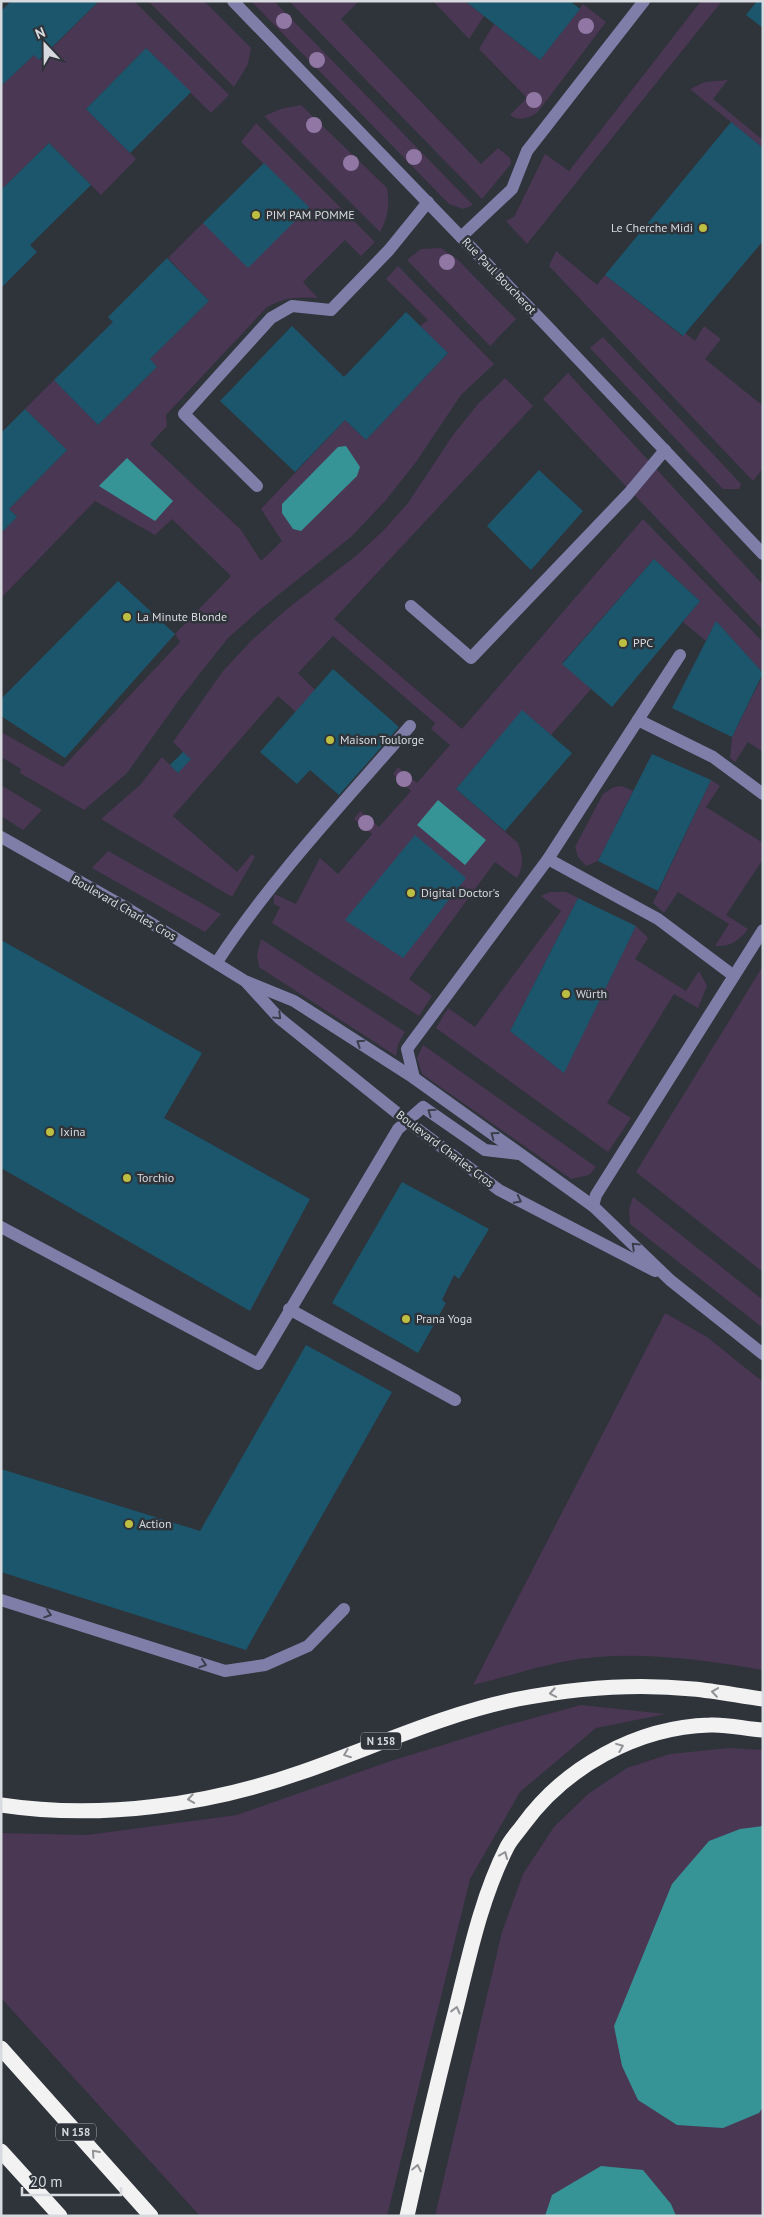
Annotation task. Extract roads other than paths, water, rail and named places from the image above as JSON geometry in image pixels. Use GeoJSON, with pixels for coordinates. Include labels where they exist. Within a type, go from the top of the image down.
{"type":"FeatureCollection","features":[{"type":"Feature","properties":{"kind":"highway","name":"N 158"},"geometry":{"type":"LineString","coordinates":[[1,1805],[59,1811],[100,1810],[150,1806],[201,1798],[250,1787],[302,1772],[401,1733],[460,1715],[515,1700],[561,1692],[602,1687],[683,1688],[763,1699]]}},
{"type":"Feature","properties":{"kind":"highway"},"geometry":{"type":"LineString","coordinates":[[407,2216],[425,2134],[478,1923],[487,1895],[508,1846],[537,1806],[571,1774],[606,1753],[640,1739],[676,1728],[711,1725],[763,1730]]}},
{"type":"Feature","properties":{"kind":"highway","name":"N 158"},"geometry":{"type":"LineString","coordinates":[[1,2048],[150,2216]]}},
{"type":"Feature","properties":{"kind":"highway"},"geometry":{"type":"LineString","coordinates":[[1,2151],[60,2216]]}},
{"type":"Feature","properties":{"kind":"street","name":"Rue Paul Boucherot"},"geometry":{"type":"LineString","coordinates":[[232,1],[428,202],[763,554]]}},
{"type":"Feature","properties":{"kind":"street"},"geometry":{"type":"LineString","coordinates":[[461,237],[512,189],[527,151],[644,1]]}},
{"type":"Feature","properties":{"kind":"street"},"geometry":{"type":"LineString","coordinates":[[257,486],[184,414],[271,318],[292,306],[331,310],[389,250],[428,202]]}},
{"type":"Feature","properties":{"kind":"street"},"geometry":{"type":"LineString","coordinates":[[412,606],[471,658],[628,494],[664,450]]}},
{"type":"Feature","properties":{"kind":"street"},"geometry":{"type":"LineString","coordinates":[[414,1078],[408,1049],[548,859],[680,655]]}},
{"type":"Feature","properties":{"kind":"street"},"geometry":{"type":"LineString","coordinates":[[638,720],[712,757],[763,794]]}},
{"type":"Feature","properties":{"kind":"street"},"geometry":{"type":"LineString","coordinates":[[217,962],[246,917],[289,864],[410,726]]}},
{"type":"Feature","properties":{"kind":"street","name":"Boulevard Charles Cros"},"geometry":{"type":"LineString","coordinates":[[1,837],[217,962],[245,981],[294,1001],[414,1078],[593,1206],[670,1280],[763,1354]]}},
{"type":"Feature","properties":{"kind":"street"},"geometry":{"type":"LineString","coordinates":[[548,859],[658,919],[734,976]]}},
{"type":"Feature","properties":{"kind":"street"},"geometry":{"type":"LineString","coordinates":[[593,1206],[596,1195],[763,930]]}},
{"type":"Feature","properties":{"kind":"street","name":"Boulevard Charles Cros"},"geometry":{"type":"LineString","coordinates":[[245,981],[279,1018],[407,1121],[499,1190],[613,1248],[670,1280]]}},
{"type":"Feature","properties":{"kind":"street"},"geometry":{"type":"LineString","coordinates":[[1,1227],[258,1364],[289,1309],[398,1129],[423,1107],[485,1150],[520,1154]]}},
{"type":"Feature","properties":{"kind":"street"},"geometry":{"type":"LineString","coordinates":[[289,1309],[455,1400]]}},
{"type":"Feature","properties":{"kind":"street"},"geometry":{"type":"LineString","coordinates":[[1,1600],[225,1671],[265,1665],[308,1646],[344,1609]]}},
{"type":"Feature","properties":{"kind":"water"},"geometry":{"type":"Polygon","coordinates":[[[346,446],[360,467],[357,476],[301,531],[293,529],[282,513],[282,504],[338,447],[346,446]]]}},
{"type":"Feature","properties":{"kind":"water"},"geometry":{"type":"Polygon","coordinates":[[[127,458],[173,501],[155,521],[99,486],[127,458]]]}},
{"type":"Feature","properties":{"kind":"water"},"geometry":{"type":"Polygon","coordinates":[[[438,800],[486,840],[465,865],[417,825],[438,800]]]}},
{"type":"Feature","properties":{"kind":"water"},"geometry":{"type":"Polygon","coordinates":[[[763,1826],[763,2107],[759,2113],[723,2128],[677,2125],[638,2100],[622,2066],[614,2026],[672,1884],[709,1841],[740,1829],[763,1826]]]}},
{"type":"Feature","properties":{"kind":"water"},"geometry":{"type":"Polygon","coordinates":[[[601,2166],[643,2170],[671,2204],[676,2216],[545,2216],[552,2195],[601,2166]]]}},
{"type":"Feature","properties":{"kind":"place","name":"PIM PAM POMME"},"geometry":{"type":"Point","coordinates":[256,215]}},
{"type":"Feature","properties":{"kind":"place","name":"Le Cherche Midi"},"geometry":{"type":"Point","coordinates":[703,228]}},
{"type":"Feature","properties":{"kind":"place","name":"La Minute Blonde"},"geometry":{"type":"Point","coordinates":[127,617]}},
{"type":"Feature","properties":{"kind":"place","name":"PPC"},"geometry":{"type":"Point","coordinates":[623,643]}},
{"type":"Feature","properties":{"kind":"place","name":"Maison Toulorge"},"geometry":{"type":"Point","coordinates":[330,740]}},
{"type":"Feature","properties":{"kind":"place","name":"Digital Doctor's"},"geometry":{"type":"Point","coordinates":[411,893]}},
{"type":"Feature","properties":{"kind":"place","name":"Würth"},"geometry":{"type":"Point","coordinates":[566,994]}},
{"type":"Feature","properties":{"kind":"place","name":"Ixina"},"geometry":{"type":"Point","coordinates":[50,1132]}},
{"type":"Feature","properties":{"kind":"place","name":"Torchio"},"geometry":{"type":"Point","coordinates":[127,1178]}},
{"type":"Feature","properties":{"kind":"place","name":"Prana Yoga"},"geometry":{"type":"Point","coordinates":[406,1319]}},
{"type":"Feature","properties":{"kind":"place","name":"Action"},"geometry":{"type":"Point","coordinates":[129,1524]}}]}
